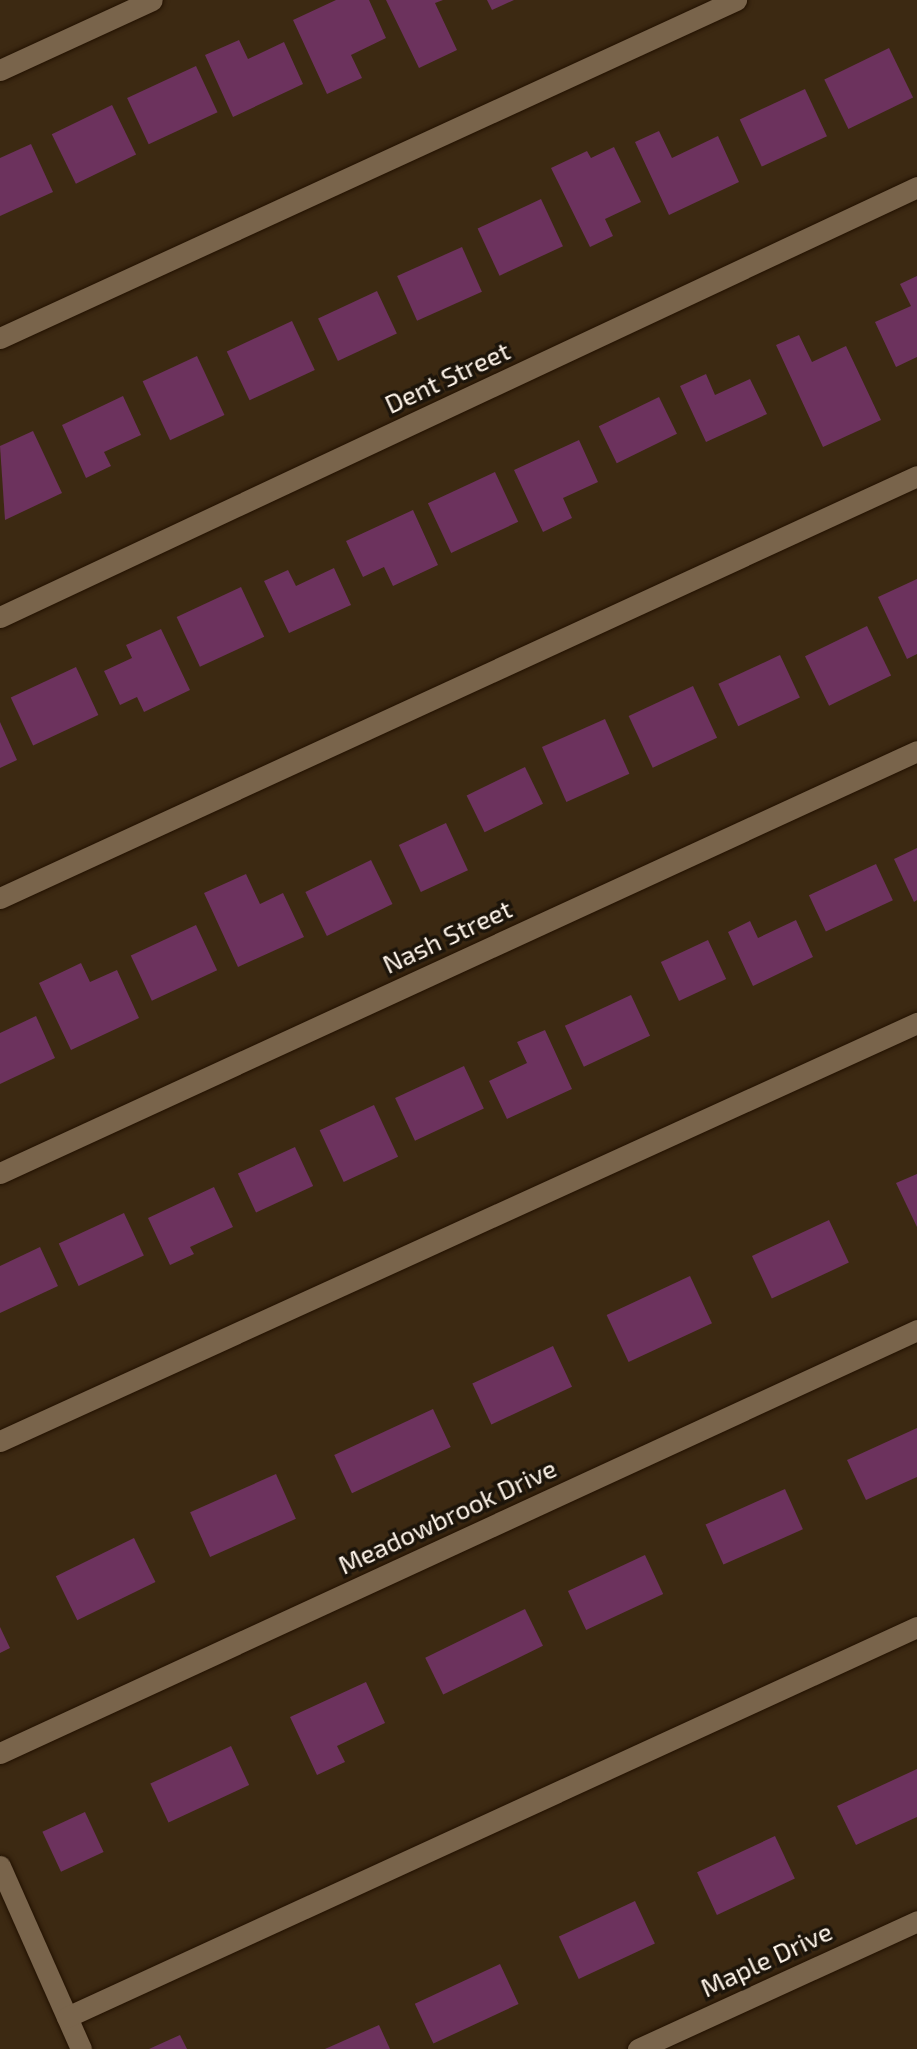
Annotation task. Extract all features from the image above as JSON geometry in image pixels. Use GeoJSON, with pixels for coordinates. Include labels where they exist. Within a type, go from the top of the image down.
{"type":"FeatureCollection","features":[{"type":"Feature","properties":{"kind":"street"},"geometry":{"type":"LineString","coordinates":[[0,70],[152,0]]}},
{"type":"Feature","properties":{"kind":"street"},"geometry":{"type":"LineString","coordinates":[[0,338],[736,0]]}},
{"type":"Feature","properties":{"kind":"street","name":"Dent Street"},"geometry":{"type":"LineString","coordinates":[[0,617],[917,187]]}},
{"type":"Feature","properties":{"kind":"street"},"geometry":{"type":"LineString","coordinates":[[0,898],[917,476]]}},
{"type":"Feature","properties":{"kind":"street","name":"Nash Street"},"geometry":{"type":"LineString","coordinates":[[0,1173],[917,751]]}},
{"type":"Feature","properties":{"kind":"street"},"geometry":{"type":"LineString","coordinates":[[0,1441],[917,1023]]}},
{"type":"Feature","properties":{"kind":"street","name":"Meadowbrook Drive"},"geometry":{"type":"LineString","coordinates":[[0,1753],[917,1330]]}},
{"type":"Feature","properties":{"kind":"street"},"geometry":{"type":"LineString","coordinates":[[67,2017],[917,1627]]}},
{"type":"Feature","properties":{"kind":"street"},"geometry":{"type":"LineString","coordinates":[[0,1866],[81,2049]]}},
{"type":"Feature","properties":{"kind":"street","name":"Maple Drive"},"geometry":{"type":"LineString","coordinates":[[638,2049],[917,1921]]}},
{"type":"Feature","properties":{"kind":"building"},"geometry":{"type":"Polygon","coordinates":[[[336,0],[369,0],[386,38],[351,55],[362,78],[327,94],[293,20],[336,0]]]}},
{"type":"Feature","properties":{"kind":"building"},"geometry":{"type":"Polygon","coordinates":[[[386,0],[443,0],[435,3],[457,50],[419,68],[386,0]]]}},
{"type":"Feature","properties":{"kind":"building"},"geometry":{"type":"Polygon","coordinates":[[[487,0],[514,0],[492,10],[487,0]]]}},
{"type":"Feature","properties":{"kind":"building"},"geometry":{"type":"Polygon","coordinates":[[[239,40],[248,59],[284,42],[303,84],[233,117],[205,55],[239,40]]]}},
{"type":"Feature","properties":{"kind":"building"},"geometry":{"type":"Polygon","coordinates":[[[889,48],[913,97],[848,129],[824,80],[889,48]]]}},
{"type":"Feature","properties":{"kind":"building"},"geometry":{"type":"Polygon","coordinates":[[[196,66],[218,112],[149,144],[127,98],[196,66]]]}},
{"type":"Feature","properties":{"kind":"building"},"geometry":{"type":"Polygon","coordinates":[[[805,89],[827,136],[762,167],[740,119],[805,89]]]}},
{"type":"Feature","properties":{"kind":"building"},"geometry":{"type":"Polygon","coordinates":[[[112,105],[136,154],[76,184],[52,134],[112,105]]]}},
{"type":"Feature","properties":{"kind":"building"},"geometry":{"type":"Polygon","coordinates":[[[659,131],[672,158],[718,136],[739,182],[669,215],[635,142],[659,131]]]}},
{"type":"Feature","properties":{"kind":"building"},"geometry":{"type":"Polygon","coordinates":[[[31,144],[53,192],[0,216],[0,158],[31,144]]]}},
{"type":"Feature","properties":{"kind":"building"},"geometry":{"type":"Polygon","coordinates":[[[614,147],[641,202],[605,219],[613,236],[590,247],[551,168],[587,151],[591,158],[614,147]]]}},
{"type":"Feature","properties":{"kind":"building"},"geometry":{"type":"Polygon","coordinates":[[[541,199],[563,246],[500,276],[478,229],[541,199]]]}},
{"type":"Feature","properties":{"kind":"building"},"geometry":{"type":"Polygon","coordinates":[[[462,247],[482,292],[417,321],[397,276],[462,247]]]}},
{"type":"Feature","properties":{"kind":"building"},"geometry":{"type":"Polygon","coordinates":[[[917,276],[917,357],[896,367],[875,322],[911,306],[900,284],[917,276]]]}},
{"type":"Feature","properties":{"kind":"building"},"geometry":{"type":"Polygon","coordinates":[[[377,291],[397,334],[338,361],[318,318],[377,291]]]}},
{"type":"Feature","properties":{"kind":"building"},"geometry":{"type":"Polygon","coordinates":[[[292,321],[315,370],[250,400],[227,351],[292,321]]]}},
{"type":"Feature","properties":{"kind":"building"},"geometry":{"type":"Polygon","coordinates":[[[799,335],[812,362],[846,346],[881,420],[823,447],[776,345],[799,335]]]}},
{"type":"Feature","properties":{"kind":"building"},"geometry":{"type":"Polygon","coordinates":[[[197,356],[224,415],[170,440],[143,381],[197,356]]]}},
{"type":"Feature","properties":{"kind":"building"},"geometry":{"type":"Polygon","coordinates":[[[706,374],[715,395],[750,379],[767,414],[706,442],[680,386],[706,374]]]}},
{"type":"Feature","properties":{"kind":"building"},"geometry":{"type":"Polygon","coordinates":[[[123,396],[141,435],[104,452],[111,466],[86,478],[62,425],[123,396]]]}},
{"type":"Feature","properties":{"kind":"building"},"geometry":{"type":"Polygon","coordinates":[[[659,397],[677,434],[617,463],[599,426],[659,397]]]}},
{"type":"Feature","properties":{"kind":"building"},"geometry":{"type":"Polygon","coordinates":[[[33,431],[62,493],[5,520],[0,446],[33,431]]]}},
{"type":"Feature","properties":{"kind":"building"},"geometry":{"type":"Polygon","coordinates":[[[579,440],[598,482],[563,498],[572,518],[543,532],[514,470],[579,440]]]}},
{"type":"Feature","properties":{"kind":"building"},"geometry":{"type":"Polygon","coordinates":[[[495,472],[518,522],[451,553],[428,503],[495,472]]]}},
{"type":"Feature","properties":{"kind":"building"},"geometry":{"type":"Polygon","coordinates":[[[413,510],[438,565],[393,586],[384,567],[363,577],[346,541],[413,510]]]}},
{"type":"Feature","properties":{"kind":"building"},"geometry":{"type":"Polygon","coordinates":[[[334,568],[351,605],[289,633],[264,581],[288,570],[296,586],[334,568]]]}},
{"type":"Feature","properties":{"kind":"building"},"geometry":{"type":"Polygon","coordinates":[[[917,579],[917,654],[907,659],[878,597],[917,579]]]}},
{"type":"Feature","properties":{"kind":"building"},"geometry":{"type":"Polygon","coordinates":[[[241,587],[264,637],[200,667],[177,617],[241,587]]]}},
{"type":"Feature","properties":{"kind":"building"},"geometry":{"type":"Polygon","coordinates":[[[867,626],[891,675],[829,706],[805,656],[867,626]]]}},
{"type":"Feature","properties":{"kind":"building"},"geometry":{"type":"Polygon","coordinates":[[[161,629],[190,690],[144,712],[137,697],[120,705],[104,671],[132,658],[126,645],[161,629]]]}},
{"type":"Feature","properties":{"kind":"building"},"geometry":{"type":"Polygon","coordinates":[[[780,655],[800,698],[738,726],[718,684],[780,655]]]}},
{"type":"Feature","properties":{"kind":"building"},"geometry":{"type":"Polygon","coordinates":[[[76,667],[98,715],[33,745],[11,697],[76,667]]]}},
{"type":"Feature","properties":{"kind":"building"},"geometry":{"type":"Polygon","coordinates":[[[693,686],[717,738],[653,768],[629,716],[693,686]]]}},
{"type":"Feature","properties":{"kind":"building"},"geometry":{"type":"Polygon","coordinates":[[[605,719],[629,774],[566,802],[542,747],[605,719]]]}},
{"type":"Feature","properties":{"kind":"building"},"geometry":{"type":"Polygon","coordinates":[[[0,722],[17,760],[0,768],[0,722]]]}},
{"type":"Feature","properties":{"kind":"building"},"geometry":{"type":"Polygon","coordinates":[[[525,767],[543,804],[485,832],[467,795],[525,767]]]}},
{"type":"Feature","properties":{"kind":"building"},"geometry":{"type":"Polygon","coordinates":[[[446,823],[468,870],[421,892],[399,845],[446,823]]]}},
{"type":"Feature","properties":{"kind":"building"},"geometry":{"type":"Polygon","coordinates":[[[917,848],[917,900],[914,902],[894,859],[917,848]]]}},
{"type":"Feature","properties":{"kind":"building"},"geometry":{"type":"Polygon","coordinates":[[[371,860],[392,904],[327,936],[305,892],[371,860]]]}},
{"type":"Feature","properties":{"kind":"building"},"geometry":{"type":"Polygon","coordinates":[[[876,864],[893,900],[826,932],[809,895],[876,864]]]}},
{"type":"Feature","properties":{"kind":"building"},"geometry":{"type":"Polygon","coordinates":[[[246,874],[260,904],[283,893],[304,937],[238,967],[204,893],[246,874]]]}},
{"type":"Feature","properties":{"kind":"building"},"geometry":{"type":"Polygon","coordinates":[[[796,920],[813,957],[753,986],[728,932],[750,921],[758,938],[796,920]]]}},
{"type":"Feature","properties":{"kind":"building"},"geometry":{"type":"Polygon","coordinates":[[[196,925],[217,970],[152,1001],[131,955],[196,925]]]}},
{"type":"Feature","properties":{"kind":"building"},"geometry":{"type":"Polygon","coordinates":[[[708,940],[726,979],[679,1001],[661,962],[708,940]]]}},
{"type":"Feature","properties":{"kind":"building"},"geometry":{"type":"Polygon","coordinates":[[[81,963],[90,982],[117,970],[139,1018],[71,1050],[39,983],[81,963]]]}},
{"type":"Feature","properties":{"kind":"building"},"geometry":{"type":"Polygon","coordinates":[[[631,995],[650,1036],[584,1067],[565,1026],[631,995]]]}},
{"type":"Feature","properties":{"kind":"building"},"geometry":{"type":"Polygon","coordinates":[[[36,1016],[55,1058],[0,1084],[0,1033],[36,1016]]]}},
{"type":"Feature","properties":{"kind":"building"},"geometry":{"type":"Polygon","coordinates":[[[545,1030],[572,1089],[507,1119],[489,1081],[527,1063],[517,1042],[545,1030]]]}},
{"type":"Feature","properties":{"kind":"building"},"geometry":{"type":"Polygon","coordinates":[[[464,1066],[484,1109],[415,1141],[395,1098],[464,1066]]]}},
{"type":"Feature","properties":{"kind":"building"},"geometry":{"type":"Polygon","coordinates":[[[374,1105],[398,1157],[344,1182],[320,1130],[374,1105]]]}},
{"type":"Feature","properties":{"kind":"building"},"geometry":{"type":"Polygon","coordinates":[[[295,1147],[313,1186],[256,1213],[238,1174],[295,1147]]]}},
{"type":"Feature","properties":{"kind":"building"},"geometry":{"type":"Polygon","coordinates":[[[917,1174],[917,1227],[896,1183],[917,1174]]]}},
{"type":"Feature","properties":{"kind":"building"},"geometry":{"type":"Polygon","coordinates":[[[214,1187],[233,1227],[190,1247],[194,1254],[170,1265],[148,1218],[214,1187]]]}},
{"type":"Feature","properties":{"kind":"building"},"geometry":{"type":"Polygon","coordinates":[[[124,1213],[144,1256],[79,1286],[59,1243],[124,1213]]]}},
{"type":"Feature","properties":{"kind":"building"},"geometry":{"type":"Polygon","coordinates":[[[829,1220],[849,1263],[772,1299],[752,1256],[829,1220]]]}},
{"type":"Feature","properties":{"kind":"building"},"geometry":{"type":"Polygon","coordinates":[[[40,1247],[58,1286],[0,1313],[0,1266],[40,1247]]]}},
{"type":"Feature","properties":{"kind":"building"},"geometry":{"type":"Polygon","coordinates":[[[690,1276],[712,1323],[629,1362],[607,1315],[690,1276]]]}},
{"type":"Feature","properties":{"kind":"building"},"geometry":{"type":"Polygon","coordinates":[[[553,1346],[572,1387],[491,1424],[472,1384],[553,1346]]]}},
{"type":"Feature","properties":{"kind":"building"},"geometry":{"type":"Polygon","coordinates":[[[433,1409],[451,1447],[352,1493],[334,1455],[433,1409]]]}},
{"type":"Feature","properties":{"kind":"building"},"geometry":{"type":"Polygon","coordinates":[[[917,1428],[917,1477],[866,1500],[847,1460],[917,1428]]]}},
{"type":"Feature","properties":{"kind":"building"},"geometry":{"type":"Polygon","coordinates":[[[276,1474],[296,1519],[210,1557],[190,1512],[276,1474]]]}},
{"type":"Feature","properties":{"kind":"building"},"geometry":{"type":"Polygon","coordinates":[[[785,1489],[803,1529],[723,1565],[706,1524],[785,1489]]]}},
{"type":"Feature","properties":{"kind":"building"},"geometry":{"type":"Polygon","coordinates":[[[134,1538],[155,1582],[77,1620],[56,1576],[134,1538]]]}},
{"type":"Feature","properties":{"kind":"building"},"geometry":{"type":"Polygon","coordinates":[[[645,1555],[663,1594],[586,1630],[568,1591],[645,1555]]]}},
{"type":"Feature","properties":{"kind":"building"},"geometry":{"type":"Polygon","coordinates":[[[525,1609],[543,1646],[443,1695],[425,1658],[525,1609]]]}},
{"type":"Feature","properties":{"kind":"building"},"geometry":{"type":"Polygon","coordinates":[[[0,1627],[10,1648],[0,1653],[0,1627]]]}},
{"type":"Feature","properties":{"kind":"building"},"geometry":{"type":"Polygon","coordinates":[[[366,1682],[385,1723],[337,1746],[345,1762],[317,1775],[290,1717],[366,1682]]]}},
{"type":"Feature","properties":{"kind":"building"},"geometry":{"type":"Polygon","coordinates":[[[231,1746],[249,1785],[169,1823],[150,1784],[231,1746]]]}},
{"type":"Feature","properties":{"kind":"building"},"geometry":{"type":"Polygon","coordinates":[[[917,1769],[917,1817],[856,1845],[837,1806],[917,1769]]]}},
{"type":"Feature","properties":{"kind":"building"},"geometry":{"type":"Polygon","coordinates":[[[85,1812],[104,1852],[61,1872],[42,1832],[85,1812]]]}},
{"type":"Feature","properties":{"kind":"building"},"geometry":{"type":"Polygon","coordinates":[[[775,1836],[795,1879],[717,1915],[697,1872],[775,1836]]]}},
{"type":"Feature","properties":{"kind":"building"},"geometry":{"type":"Polygon","coordinates":[[[635,1901],[655,1944],[579,1979],[559,1936],[635,1901]]]}},
{"type":"Feature","properties":{"kind":"building"},"geometry":{"type":"Polygon","coordinates":[[[500,1964],[519,2004],[433,2044],[415,2004],[500,1964]]]}},
{"type":"Feature","properties":{"kind":"building"},"geometry":{"type":"Polygon","coordinates":[[[379,2025],[390,2049],[325,2049],[379,2025]]]}},
{"type":"Feature","properties":{"kind":"building"},"geometry":{"type":"Polygon","coordinates":[[[180,2035],[187,2049],[149,2049],[180,2035]]]}}]}
